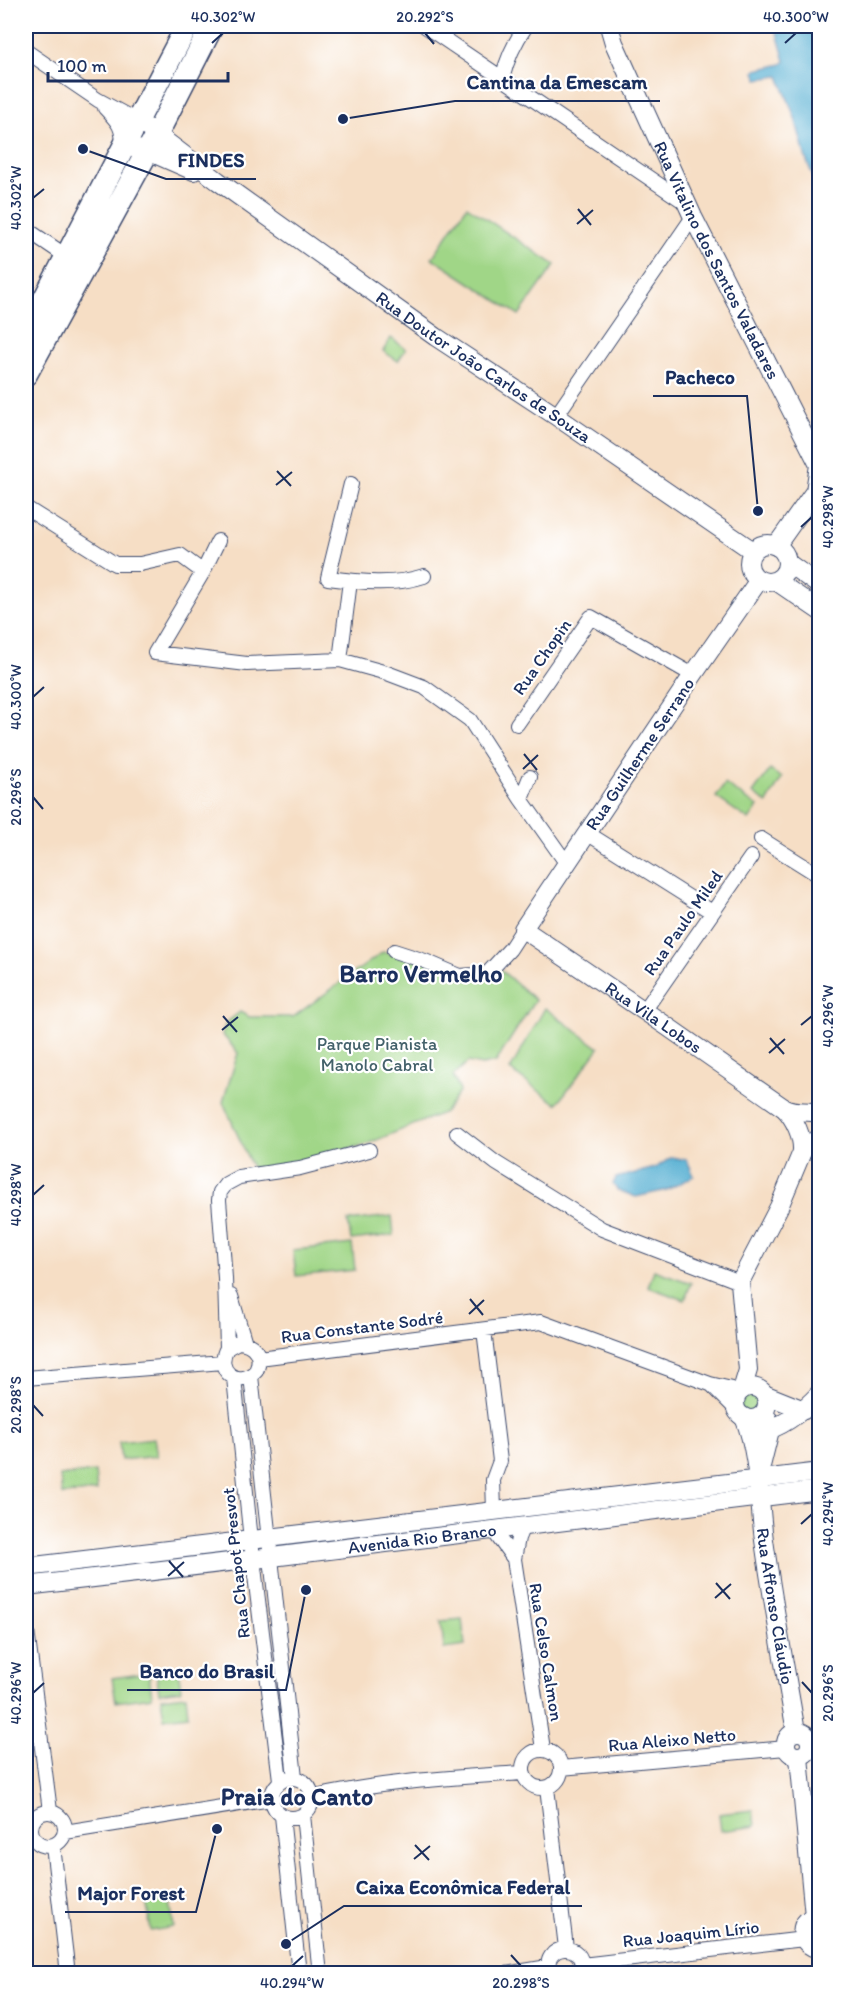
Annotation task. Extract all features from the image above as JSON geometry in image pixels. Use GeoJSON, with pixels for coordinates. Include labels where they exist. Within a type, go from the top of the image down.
{"type":"FeatureCollection","features":[{"type":"Feature","properties":{"kind":"main road"},"geometry":{"type":"LineString","coordinates":[[26,334],[187,26]]}},
{"type":"Feature","properties":{"kind":"main road"},"geometry":{"type":"LineString","coordinates":[[26,374],[153,142],[212,26]]}},
{"type":"Feature","properties":{"kind":"street"},"geometry":{"type":"LineString","coordinates":[[425,26],[691,210],[556,416]]}},
{"type":"Feature","properties":{"kind":"street"},"geometry":{"type":"LineString","coordinates":[[502,79],[507,58],[516,39],[526,26]]}},
{"type":"Feature","properties":{"kind":"street","name":"Rua Vitalino dos Santos Valadares"},"geometry":{"type":"LineString","coordinates":[[609,26],[614,43],[691,210],[819,465],[817,492]]}},
{"type":"Feature","properties":{"kind":"street","name":"Rua Doutor João Carlos de Souza"},"geometry":{"type":"LineString","coordinates":[[26,51],[98,100],[137,121],[153,142],[218,181],[436,337],[753,551]]}},
{"type":"Feature","properties":{"kind":"street","name":"Rua Doutor João Carlos de Souza"},"geometry":{"type":"LineString","coordinates":[[98,100],[120,124],[123,148]]}},
{"type":"Feature","properties":{"kind":"street"},"geometry":{"type":"LineString","coordinates":[[123,148],[153,142]]}},
{"type":"Feature","properties":{"kind":"street"},"geometry":{"type":"LineString","coordinates":[[26,229],[66,256]]}},
{"type":"Feature","properties":{"kind":"street"},"geometry":{"type":"LineString","coordinates":[[351,484],[328,578],[350,581],[408,581],[424,576]]}},
{"type":"Feature","properties":{"kind":"street"},"geometry":{"type":"LineString","coordinates":[[777,546],[817,492]]}},
{"type":"Feature","properties":{"kind":"street"},"geometry":{"type":"LineString","coordinates":[[26,508],[115,564],[141,564],[180,555],[203,572]]}},
{"type":"Feature","properties":{"kind":"street"},"geometry":{"type":"LineString","coordinates":[[218,541],[203,572],[155,653],[247,664],[340,660],[387,673],[424,687],[470,720],[520,799],[567,864]]}},
{"type":"Feature","properties":{"kind":"street"},"geometry":{"type":"LineString","coordinates":[[819,586],[788,563],[783,551],[777,546],[764,544],[753,551],[749,558],[752,575],[767,581],[819,611]]}},
{"type":"Feature","properties":{"kind":"street"},"geometry":{"type":"LineString","coordinates":[[767,581],[783,576],[788,563]]}},
{"type":"Feature","properties":{"kind":"street"},"geometry":{"type":"LineString","coordinates":[[340,660],[350,581]]}},
{"type":"Feature","properties":{"kind":"street","name":"Rua Guilherme Serrano"},"geometry":{"type":"LineString","coordinates":[[523,929],[693,675],[767,581]]}},
{"type":"Feature","properties":{"kind":"street","name":"Rua Chopin"},"geometry":{"type":"LineString","coordinates":[[517,724],[591,617],[693,675]]}},
{"type":"Feature","properties":{"kind":"street"},"geometry":{"type":"LineString","coordinates":[[520,799],[530,777]]}},
{"type":"Feature","properties":{"kind":"street"},"geometry":{"type":"LineString","coordinates":[[587,833],[712,912]]}},
{"type":"Feature","properties":{"kind":"street"},"geometry":{"type":"LineString","coordinates":[[761,839],[819,876]]}},
{"type":"Feature","properties":{"kind":"street","name":"Rua Paulo Miled"},"geometry":{"type":"LineString","coordinates":[[644,1011],[751,857]]}},
{"type":"Feature","properties":{"kind":"street"},"geometry":{"type":"LineString","coordinates":[[394,951],[426,961],[460,976],[487,974],[510,949],[523,929]]}},
{"type":"Feature","properties":{"kind":"street","name":"Rua Vila Lobos"},"geometry":{"type":"LineString","coordinates":[[523,929],[784,1108],[791,1115],[798,1131]]}},
{"type":"Feature","properties":{"kind":"street","name":"Rua Vila Lobos"},"geometry":{"type":"LineString","coordinates":[[784,1108],[794,1112],[814,1111]]}},
{"type":"Feature","properties":{"kind":"street"},"geometry":{"type":"LineString","coordinates":[[812,1143],[802,1144],[798,1131],[799,1118],[814,1111]]}},
{"type":"Feature","properties":{"kind":"street"},"geometry":{"type":"LineString","coordinates":[[457,1133],[496,1164],[602,1229],[740,1282],[812,1143]]}},
{"type":"Feature","properties":{"kind":"street"},"geometry":{"type":"LineString","coordinates":[[26,1378],[225,1355],[238,1342],[245,1343],[257,1351],[259,1358],[256,1371],[251,1376],[234,1378],[224,1368],[225,1355],[225,1278],[220,1192],[226,1184],[239,1177],[300,1168],[369,1150]]}},
{"type":"Feature","properties":{"kind":"street"},"geometry":{"type":"LineString","coordinates":[[225,1278],[245,1343]]}},
{"type":"Feature","properties":{"kind":"street","name":"Rua Affonso Cláudio"},"geometry":{"type":"LineString","coordinates":[[740,1282],[748,1370],[744,1392],[735,1400],[742,1417],[758,1487],[766,1558],[796,1732],[787,1738],[804,1749]]}},
{"type":"Feature","properties":{"kind":"street","name":"Rua Constante Sodré"},"geometry":{"type":"LineString","coordinates":[[259,1358],[541,1322],[744,1392],[742,1417]]}},
{"type":"Feature","properties":{"kind":"street"},"geometry":{"type":"LineString","coordinates":[[484,1330],[500,1461],[493,1480],[494,1511]]}},
{"type":"Feature","properties":{"kind":"street"},"geometry":{"type":"LineString","coordinates":[[742,1417],[761,1415],[737,1383],[748,1370]]}},
{"type":"Feature","properties":{"kind":"street","name":"Rua Chapot Presvot"},"geometry":{"type":"LineString","coordinates":[[251,1376],[295,1777]]}},
{"type":"Feature","properties":{"kind":"street","name":"Rua Chapot Presvot"},"geometry":{"type":"LineString","coordinates":[[234,1378],[280,1780]]}},
{"type":"Feature","properties":{"kind":"street"},"geometry":{"type":"LineString","coordinates":[[744,1392],[804,1410]]}},
{"type":"Feature","properties":{"kind":"street","name":"Rua Affonso Cláudio"},"geometry":{"type":"LineString","coordinates":[[744,1392],[770,1430],[758,1487]]}},
{"type":"Feature","properties":{"kind":"street"},"geometry":{"type":"LineString","coordinates":[[742,1417],[760,1432],[770,1430],[804,1410],[819,1394]]}},
{"type":"Feature","properties":{"kind":"street","name":"Avenida Rio Branco"},"geometry":{"type":"LineString","coordinates":[[26,1586],[523,1526],[758,1487],[819,1472]]}},
{"type":"Feature","properties":{"kind":"street","name":"Avenida Rio Branco"},"geometry":{"type":"LineString","coordinates":[[26,1567],[494,1511],[758,1487],[819,1490]]}},
{"type":"Feature","properties":{"kind":"street","name":"Rua Celso Calmon"},"geometry":{"type":"LineString","coordinates":[[523,1526],[514,1559],[543,1749]]}},
{"type":"Feature","properties":{"kind":"street","name":"Rua Celso Calmon"},"geometry":{"type":"LineString","coordinates":[[493,1530],[514,1559]]}},
{"type":"Feature","properties":{"kind":"street"},"geometry":{"type":"LineString","coordinates":[[26,1623],[50,1811]]}},
{"type":"Feature","properties":{"kind":"street"},"geometry":{"type":"LineString","coordinates":[[543,1749],[552,1752],[559,1759],[561,1768],[558,1781],[547,1788],[540,1789],[529,1784],[522,1773],[526,1756],[543,1749]]}},
{"type":"Feature","properties":{"kind":"street"},"geometry":{"type":"LineString","coordinates":[[804,1749],[817,1916],[806,1921],[802,1930],[804,1939],[811,1947],[819,1949]]}},
{"type":"Feature","properties":{"kind":"street","name":"Rua Aleixo Netto"},"geometry":{"type":"LineString","coordinates":[[561,1768],[804,1749]]}},
{"type":"Feature","properties":{"kind":"street"},"geometry":{"type":"LineString","coordinates":[[312,1798],[351,1788],[522,1773]]}},
{"type":"Feature","properties":{"kind":"street"},"geometry":{"type":"LineString","coordinates":[[295,1777],[304,1781],[310,1789],[311,1805],[303,1815],[289,1818],[282,1816],[273,1806],[271,1799],[275,1785],[280,1780],[295,1777]]}},
{"type":"Feature","properties":{"kind":"street"},"geometry":{"type":"LineString","coordinates":[[547,1788],[567,1948]]}},
{"type":"Feature","properties":{"kind":"street"},"geometry":{"type":"LineString","coordinates":[[65,1832],[271,1799]]}},
{"type":"Feature","properties":{"kind":"street"},"geometry":{"type":"LineString","coordinates":[[50,1811],[59,1815],[64,1823],[65,1832],[61,1841],[53,1846],[44,1846],[29,1837],[33,1819],[40,1813],[50,1811]]}},
{"type":"Feature","properties":{"kind":"street"},"geometry":{"type":"LineString","coordinates":[[303,1815],[320,1974]]}},
{"type":"Feature","properties":{"kind":"street"},"geometry":{"type":"LineString","coordinates":[[282,1816],[299,1974]]}},
{"type":"Feature","properties":{"kind":"street"},"geometry":{"type":"LineString","coordinates":[[53,1846],[68,1974]]}},
{"type":"Feature","properties":{"kind":"street","name":"Rua Joaquim Lírio"},"geometry":{"type":"LineString","coordinates":[[581,1969],[804,1939]]}},
{"type":"Feature","properties":{"kind":"street"},"geometry":{"type":"LineString","coordinates":[[506,1974],[549,1970],[549,1957],[556,1950],[567,1948],[580,1957],[581,1969]]}},
{"type":"Feature","properties":{"kind":"green space"},"geometry":{"type":"Polygon","coordinates":[[[467,206],[555,265],[519,315],[432,258],[467,206]]]}},
{"type":"Feature","properties":{"kind":"green space"},"geometry":{"type":"Polygon","coordinates":[[[391,338],[406,349],[398,361],[383,351],[391,338]]]}},
{"type":"Feature","properties":{"kind":"green space"},"geometry":{"type":"Polygon","coordinates":[[[770,770],[782,778],[767,803],[753,793],[770,770]]]}},
{"type":"Feature","properties":{"kind":"green space"},"geometry":{"type":"Polygon","coordinates":[[[725,784],[758,807],[749,820],[716,797],[725,784]]]}},
{"type":"Feature","properties":{"kind":"green space","name":"Parque Pianista Manolo Cabral"},"geometry":{"type":"Polygon","coordinates":[[[383,952],[474,974],[495,965],[535,1000],[496,1062],[482,1065],[468,1062],[453,1076],[460,1091],[445,1112],[367,1144],[255,1174],[223,1102],[238,1053],[222,1034],[226,1023],[240,1012],[249,1017],[293,1017],[383,952]]]}},
{"type":"Feature","properties":{"kind":"green space"},"geometry":{"type":"Polygon","coordinates":[[[545,1008],[599,1048],[557,1104],[510,1070],[545,1008]]]}},
{"type":"Feature","properties":{"kind":"green space"},"geometry":{"type":"Polygon","coordinates":[[[392,1216],[394,1235],[351,1240],[348,1221],[392,1216]]]}},
{"type":"Feature","properties":{"kind":"green space"},"geometry":{"type":"Polygon","coordinates":[[[352,1244],[355,1270],[296,1276],[293,1250],[352,1244]]]}},
{"type":"Feature","properties":{"kind":"green space"},"geometry":{"type":"Polygon","coordinates":[[[654,1270],[691,1283],[685,1300],[648,1287],[654,1270]]]}},
{"type":"Feature","properties":{"kind":"green space"},"geometry":{"type":"Polygon","coordinates":[[[752,1390],[761,1394],[765,1403],[761,1412],[752,1416],[743,1412],[739,1403],[743,1394],[752,1390]]]}},
{"type":"Feature","properties":{"kind":"green space"},"geometry":{"type":"Polygon","coordinates":[[[154,1438],[157,1456],[121,1460],[119,1442],[154,1438]]]}},
{"type":"Feature","properties":{"kind":"green space"},"geometry":{"type":"Polygon","coordinates":[[[95,1472],[97,1491],[62,1495],[60,1476],[95,1472]]]}},
{"type":"Feature","properties":{"kind":"green space"},"geometry":{"type":"Polygon","coordinates":[[[462,1619],[465,1646],[444,1649],[441,1621],[462,1619]]]}},
{"type":"Feature","properties":{"kind":"green space"},"geometry":{"type":"Polygon","coordinates":[[[178,1668],[181,1690],[159,1693],[156,1670],[178,1668]]]}},
{"type":"Feature","properties":{"kind":"green space"},"geometry":{"type":"Polygon","coordinates":[[[149,1673],[152,1697],[116,1702],[112,1678],[149,1673]]]}},
{"type":"Feature","properties":{"kind":"green space"},"geometry":{"type":"Polygon","coordinates":[[[186,1695],[188,1715],[164,1718],[161,1698],[186,1695]]]}},
{"type":"Feature","properties":{"kind":"green space"},"geometry":{"type":"Polygon","coordinates":[[[753,1810],[755,1826],[721,1831],[719,1814],[753,1810]]]}},
{"type":"Feature","properties":{"kind":"green space"},"geometry":{"type":"Polygon","coordinates":[[[169,1896],[174,1927],[151,1931],[146,1900],[169,1896]]]}},
{"type":"Feature","properties":{"kind":"water"},"geometry":{"type":"Polygon","coordinates":[[[775,26],[819,26],[819,224],[815,216],[815,181],[779,76],[758,79],[755,72],[785,61],[775,26]]]}},
{"type":"Feature","properties":{"kind":"water"},"geometry":{"type":"Polygon","coordinates":[[[672,1157],[687,1160],[694,1176],[667,1190],[636,1197],[617,1190],[613,1184],[616,1178],[655,1168],[672,1157]]]}},
{"type":"Feature","properties":{"kind":"place","name":"Cantina da Emescam"},"geometry":{"type":"Point","coordinates":[343,119]}},
{"type":"Feature","properties":{"kind":"place","name":"FINDES"},"geometry":{"type":"Point","coordinates":[83,149]}},
{"type":"Feature","properties":{"kind":"place","name":"Pacheco"},"geometry":{"type":"Point","coordinates":[758,511]}},
{"type":"Feature","properties":{"kind":"place","name":"Banco do Brasil"},"geometry":{"type":"Point","coordinates":[306,1590]}},
{"type":"Feature","properties":{"kind":"place","name":"Major Forest"},"geometry":{"type":"Point","coordinates":[217,1829]}},
{"type":"Feature","properties":{"kind":"place","name":"Caixa Econômica Federal"},"geometry":{"type":"Point","coordinates":[286,1944]}},
{"type":"Feature","properties":{"kind":"district","name":"Barro Vermelho"},"geometry":{"type":"Point","coordinates":[421,973]}},
{"type":"Feature","properties":{"kind":"district","name":"Praia do Canto"},"geometry":{"type":"Point","coordinates":[297,1796]}}]}
